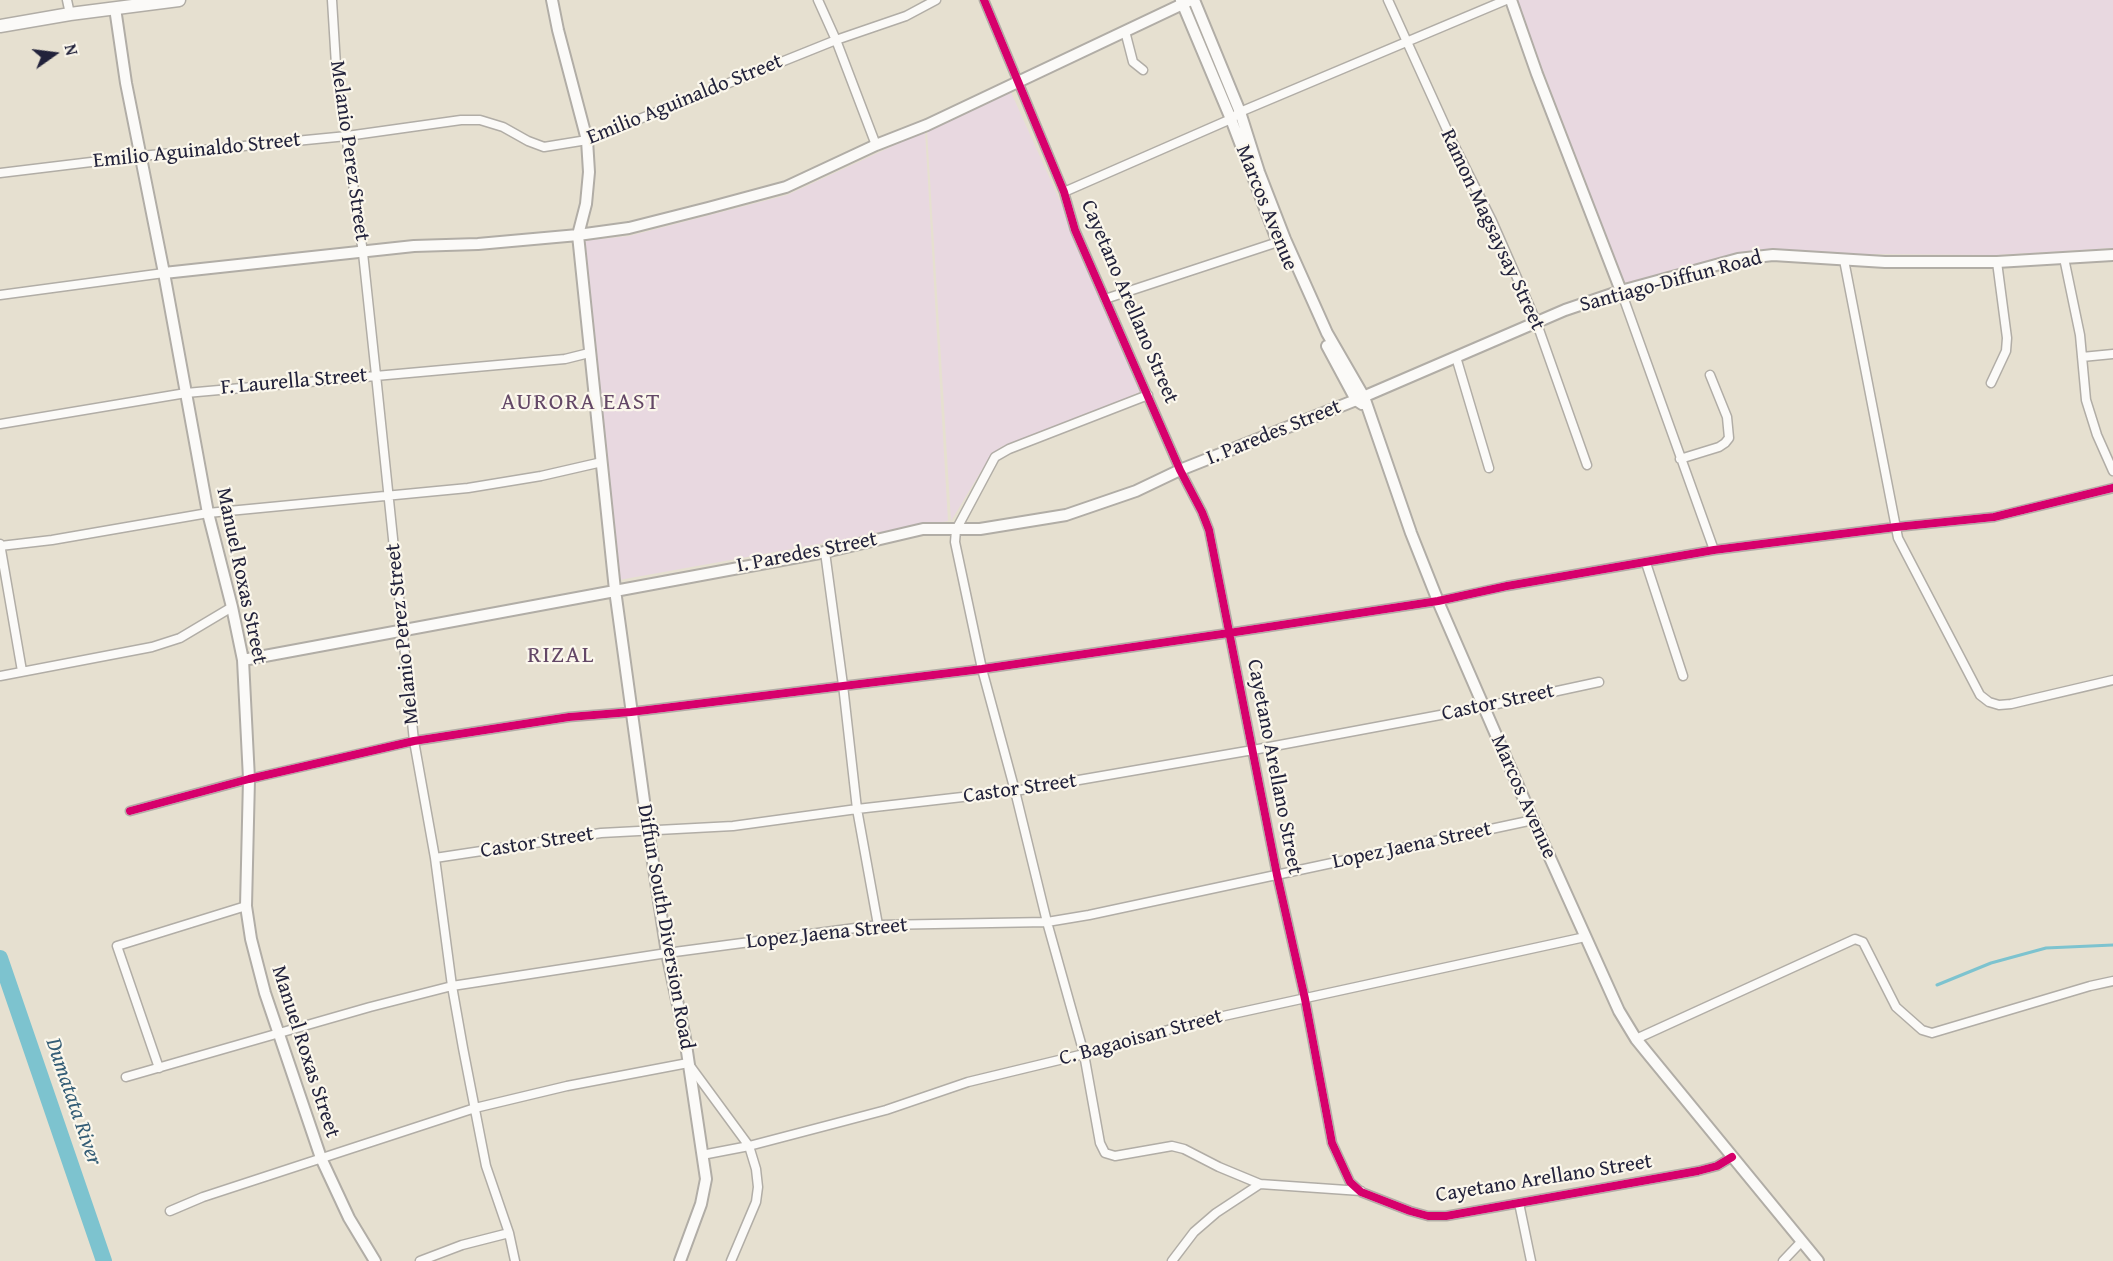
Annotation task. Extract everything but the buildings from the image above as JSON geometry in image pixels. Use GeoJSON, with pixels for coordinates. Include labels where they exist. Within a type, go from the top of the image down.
{"type":"FeatureCollection","features":[{"type":"Feature","properties":{"kind":"main road"},"geometry":{"type":"LineString","coordinates":[[0,26],[70,14],[179,0]]}},
{"type":"Feature","properties":{"kind":"street"},"geometry":{"type":"LineString","coordinates":[[66,0],[70,14]]}},
{"type":"Feature","properties":{"kind":"street","name":"Melanio Perez Street"},"geometry":{"type":"LineString","coordinates":[[332,0],[336,65],[363,253],[414,741],[435,858],[452,986],[486,1166],[509,1233],[515,1261]]}},
{"type":"Feature","properties":{"kind":"street","name":"Diffun South Diversion Road"},"geometry":{"type":"LineString","coordinates":[[552,0],[587,140],[589,172],[586,204],[578,236],[615,590],[648,830],[668,954],[685,1038],[706,1179],[705,1191],[680,1261]]}},
{"type":"Feature","properties":{"kind":"street"},"geometry":{"type":"LineString","coordinates":[[818,0],[836,40],[876,145]]}},
{"type":"Feature","properties":{"kind":"street","name":"Emilio Aguinaldo Street"},"geometry":{"type":"LineString","coordinates":[[0,173],[141,156],[347,136],[461,120],[480,120],[503,127],[544,147],[587,140],[836,40],[906,16],[936,0]]}},
{"type":"Feature","properties":{"kind":"street","name":"Cayetano Arellano Street"},"geometry":{"type":"LineString","coordinates":[[984,0],[1064,192],[1075,230],[1180,470],[1209,530],[1277,875],[1305,999],[1332,1143],[1350,1182],[1361,1191],[1410,1211],[1428,1216],[1446,1216],[1698,1171],[1717,1166],[1732,1157]]}},
{"type":"Feature","properties":{"kind":"street","name":"Ramon Magsaysay Street"},"geometry":{"type":"LineString","coordinates":[[1388,0],[1453,143],[1492,220],[1536,321],[1587,465]]}},
{"type":"Feature","properties":{"kind":"street"},"geometry":{"type":"LineString","coordinates":[[1064,192],[1506,0]]}},
{"type":"Feature","properties":{"kind":"street"},"geometry":{"type":"LineString","coordinates":[[1511,0],[1537,74],[1621,291],[1714,550]]}},
{"type":"Feature","properties":{"kind":"street"},"geometry":{"type":"LineString","coordinates":[[0,295],[165,273],[414,246],[478,244],[578,236],[629,228],[786,187],[876,145],[927,125],[1187,1]]}},
{"type":"Feature","properties":{"kind":"street","name":"Marcos Avenue"},"geometry":{"type":"LineString","coordinates":[[1187,1],[1259,172],[1281,241],[1362,402],[1438,601],[1619,1011],[1636,1039],[1818,1261]]}},
{"type":"Feature","properties":{"kind":"street","name":"Manuel Roxas Street"},"geometry":{"type":"LineString","coordinates":[[115,8],[126,83],[165,273],[208,513],[243,660],[249,779],[246,906],[251,939],[259,971],[321,1158],[349,1218],[375,1261]]}},
{"type":"Feature","properties":{"kind":"street"},"geometry":{"type":"LineString","coordinates":[[1125,31],[1133,62],[1143,70]]}},
{"type":"Feature","properties":{"kind":"street"},"geometry":{"type":"LineString","coordinates":[[1105,298],[1281,241]]}},
{"type":"Feature","properties":{"kind":"street","name":"Santiago-Diffun Road"},"geometry":{"type":"LineString","coordinates":[[1362,402],[1536,321],[1621,291],[1738,260],[1773,255],[1844,260],[1997,262],[2113,255]]}},
{"type":"Feature","properties":{"kind":"street"},"geometry":{"type":"LineString","coordinates":[[2064,258],[2075,301],[2086,400],[2097,435],[2113,471]]}},
{"type":"Feature","properties":{"kind":"street"},"geometry":{"type":"LineString","coordinates":[[1844,260],[1896,527],[1904,551],[1980,695],[1989,702],[1999,705],[2010,704],[2113,680]]}},
{"type":"Feature","properties":{"kind":"street"},"geometry":{"type":"LineString","coordinates":[[1991,383],[2006,351],[2007,338],[1997,262]]}},
{"type":"Feature","properties":{"kind":"street","name":"F. Laurella Street"},"geometry":{"type":"LineString","coordinates":[[0,424],[186,393],[565,359],[589,353]]}},
{"type":"Feature","properties":{"kind":"street"},"geometry":{"type":"LineString","coordinates":[[2082,357],[2113,354]]}},
{"type":"Feature","properties":{"kind":"street"},"geometry":{"type":"LineString","coordinates":[[1456,357],[1489,468]]}},
{"type":"Feature","properties":{"kind":"street"},"geometry":{"type":"LineString","coordinates":[[1680,459],[1719,447],[1729,438],[1727,417],[1710,375]]}},
{"type":"Feature","properties":{"kind":"street"},"geometry":{"type":"LineString","coordinates":[[1148,395],[1009,449],[995,457],[956,530],[955,542],[982,669],[1047,922],[1084,1054],[1100,1143],[1105,1153],[1114,1156],[1172,1146],[1260,1184],[1361,1191]]}},
{"type":"Feature","properties":{"kind":"street","name":"I. Paredes Street"},"geometry":{"type":"LineString","coordinates":[[243,660],[825,552],[923,529],[980,529],[1066,515],[1136,491],[1180,470],[1362,402]]}},
{"type":"Feature","properties":{"kind":"street"},"geometry":{"type":"LineString","coordinates":[[22,671],[0,546],[52,540],[208,513],[468,488],[541,476],[602,462]]}},
{"type":"Feature","properties":{"kind":"street"},"geometry":{"type":"LineString","coordinates":[[130,811],[249,779],[414,741],[569,717],[631,712],[982,669],[1229,633],[1438,601],[1507,586],[1714,550],[1994,517],[2113,488]]}},
{"type":"Feature","properties":{"kind":"street"},"geometry":{"type":"LineString","coordinates":[[825,552],[857,809],[878,925]]}},
{"type":"Feature","properties":{"kind":"street"},"geometry":{"type":"LineString","coordinates":[[1646,563],[1683,676]]}},
{"type":"Feature","properties":{"kind":"street"},"geometry":{"type":"LineString","coordinates":[[0,676],[152,647],[180,638],[232,607]]}},
{"type":"Feature","properties":{"kind":"street","name":"Castor Street"},"geometry":{"type":"LineString","coordinates":[[435,858],[601,833],[733,826],[1015,791],[1253,750],[1483,707],[1599,682]]}},
{"type":"Feature","properties":{"kind":"street","name":"Lopez Jaena Street"},"geometry":{"type":"LineString","coordinates":[[126,1077],[452,986],[878,925],[1047,922],[1533,820]]}},
{"type":"Feature","properties":{"kind":"street"},"geometry":{"type":"LineString","coordinates":[[159,1068],[117,946],[246,906]]}},
{"type":"Feature","properties":{"kind":"street","name":"C. Bagaoisan Street"},"geometry":{"type":"LineString","coordinates":[[702,1155],[749,1146],[886,1110],[968,1082],[1084,1054],[1196,1022],[1585,937]]}},
{"type":"Feature","properties":{"kind":"street"},"geometry":{"type":"LineString","coordinates":[[1636,1039],[1855,939],[1863,942],[1896,1007],[1922,1030],[1932,1033],[2113,981]]}},
{"type":"Feature","properties":{"kind":"street"},"geometry":{"type":"LineString","coordinates":[[170,1211],[203,1197],[476,1108],[567,1086],[688,1063],[749,1146],[756,1169],[758,1186],[756,1202],[731,1261]]}},
{"type":"Feature","properties":{"kind":"street"},"geometry":{"type":"LineString","coordinates":[[1172,1261],[1194,1232],[1216,1213],[1260,1184]]}},
{"type":"Feature","properties":{"kind":"street"},"geometry":{"type":"LineString","coordinates":[[1519,1203],[1531,1261]]}},
{"type":"Feature","properties":{"kind":"street"},"geometry":{"type":"LineString","coordinates":[[420,1261],[462,1245],[509,1233]]}},
{"type":"Feature","properties":{"kind":"street"},"geometry":{"type":"LineString","coordinates":[[1783,1261],[1802,1241]]}},
{"type":"Feature","properties":{"kind":"shaded area"},"geometry":{"type":"Polygon","coordinates":[[[1516,0],[2113,0],[2113,248],[1998,255],[1860,254],[1758,249],[1630,284],[1624,282],[1516,0]]]}},
{"type":"Feature","properties":{"kind":"shaded area"},"geometry":{"type":"Polygon","coordinates":[[[1010,90],[1060,201],[1140,392],[1067,424],[1001,447],[980,473],[951,521],[927,131],[1010,90]]]}},
{"type":"Feature","properties":{"kind":"shaded area"},"geometry":{"type":"Polygon","coordinates":[[[925,131],[948,521],[619,580],[581,241],[629,236],[787,195],[925,131]]]}},
{"type":"Feature","properties":{"kind":"waterway"},"geometry":{"type":"LineString","coordinates":[[1937,985],[1991,963],[2046,948],[2113,945]]}},
{"type":"Feature","properties":{"kind":"waterway","name":"Dumatata River"},"geometry":{"type":"LineString","coordinates":[[0,958],[104,1261]]}},
{"type":"Feature","properties":{"kind":"cycle path"},"geometry":{"type":"LineString","coordinates":[[984,0],[1064,192],[1075,230],[1180,470],[1209,530],[1277,875],[1305,999],[1332,1143],[1350,1182],[1361,1192],[1410,1211],[1428,1216],[1446,1216],[1698,1171],[1717,1166],[1732,1157]]}},
{"type":"Feature","properties":{"kind":"cycle path"},"geometry":{"type":"LineString","coordinates":[[130,811],[249,779],[414,741],[569,717],[631,712],[982,669],[1229,633],[1438,601],[1507,586],[1714,550],[1994,517],[2113,488]]}},
{"type":"Feature","properties":{"kind":"district","name":"AURORA EAST"},"geometry":{"type":"Point","coordinates":[581,403]}},
{"type":"Feature","properties":{"kind":"district","name":"RIZAL"},"geometry":{"type":"Point","coordinates":[561,656]}}]}
